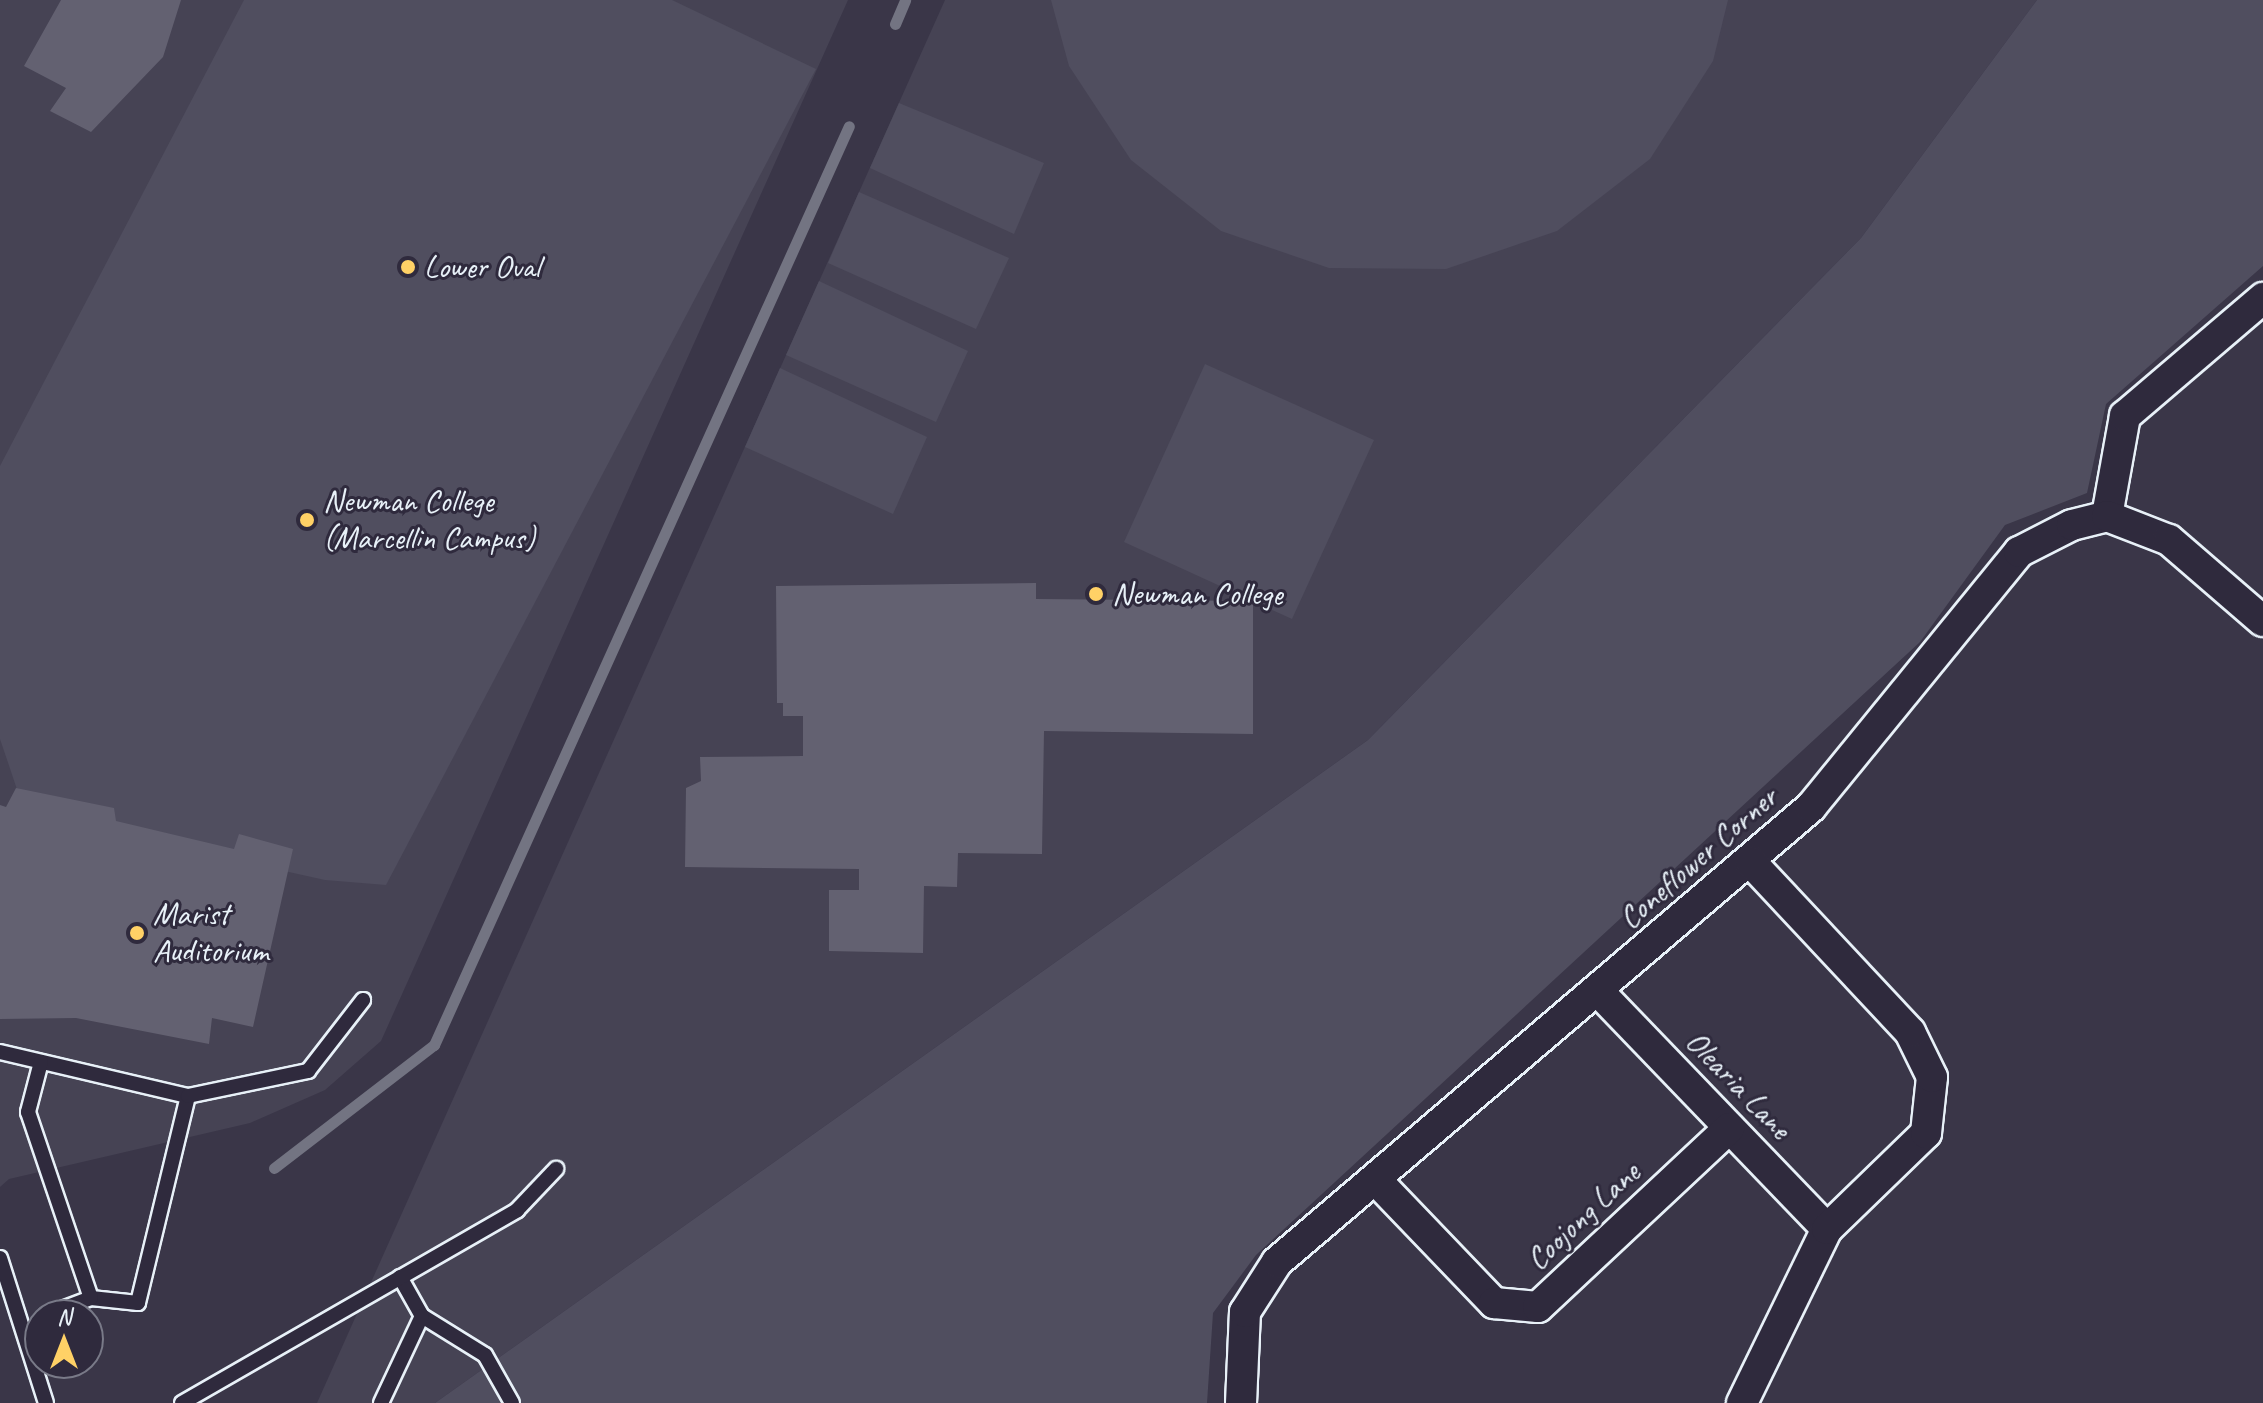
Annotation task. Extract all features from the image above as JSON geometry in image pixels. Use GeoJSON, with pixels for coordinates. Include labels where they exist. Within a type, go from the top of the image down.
{"type":"FeatureCollection","features":[{"type":"Feature","properties":{"kind":"street"},"geometry":{"type":"LineString","coordinates":[[2263,298],[2125,416],[2107,516],[2169,540],[2263,621]]}},
{"type":"Feature","properties":{"kind":"street","name":"Coneflower Corner"},"geometry":{"type":"LineString","coordinates":[[1241,1403],[1245,1312],[1277,1262],[1751,862],[1811,807],[2019,552],[2072,525],[2107,516]]}},
{"type":"Feature","properties":{"kind":"street"},"geometry":{"type":"LineString","coordinates":[[1742,1403],[1827,1229],[1926,1133],[1932,1077],[1910,1032],[1751,862]]}},
{"type":"Feature","properties":{"kind":"street","name":"Olearia Lane"},"geometry":{"type":"LineString","coordinates":[[1598,991],[1827,1229]]}},
{"type":"Feature","properties":{"kind":"street","name":"Coojong Lane"},"geometry":{"type":"LineString","coordinates":[[1375,1179],[1494,1303],[1538,1307],[1729,1128]]}},
{"type":"Feature","properties":{"kind":"lane"},"geometry":{"type":"LineString","coordinates":[[0,1052],[188,1096],[308,1071],[363,1000]]}},
{"type":"Feature","properties":{"kind":"lane"},"geometry":{"type":"LineString","coordinates":[[41,1062],[28,1112],[91,1298],[138,1303],[188,1096]]}},
{"type":"Feature","properties":{"kind":"lane"},"geometry":{"type":"LineString","coordinates":[[182,1403],[517,1210],[556,1169]]}},
{"type":"Feature","properties":{"kind":"lane"},"geometry":{"type":"LineString","coordinates":[[0,1258],[24,1323]]}},
{"type":"Feature","properties":{"kind":"lane"},"geometry":{"type":"LineString","coordinates":[[400,1277],[422,1316],[485,1355],[512,1403]]}},
{"type":"Feature","properties":{"kind":"lane"},"geometry":{"type":"LineString","coordinates":[[381,1403],[422,1316]]}},
{"type":"Feature","properties":{"kind":"lane"},"geometry":{"type":"LineString","coordinates":[[39,1379],[46,1403]]}},
{"type":"Feature","properties":{"kind":"shaded area","name":"Lower Oval"},"geometry":{"type":"Polygon","coordinates":[[[0,0],[848,0],[381,1041],[325,1090],[250,1123],[9,1179],[0,1187],[0,0]]]}},
{"type":"Feature","properties":{"kind":"shaded area","name":"Lower Oval"},"geometry":{"type":"Polygon","coordinates":[[[244,0],[672,0],[816,69],[386,885],[325,880],[25,813],[0,739],[0,466],[244,0]]]}},
{"type":"Feature","properties":{"kind":"shaded area","name":"Newman College"},"geometry":{"type":"Polygon","coordinates":[[[945,0],[2037,0],[1861,238],[1368,740],[435,1403],[317,1403],[945,0]]]}},
{"type":"Feature","properties":{"kind":"shaded area"},"geometry":{"type":"Polygon","coordinates":[[[1051,0],[1728,0],[1713,61],[1650,159],[1557,231],[1446,269],[1329,268],[1221,231],[1131,160],[1069,66],[1051,0]]]}},
{"type":"Feature","properties":{"kind":"shaded area"},"geometry":{"type":"Polygon","coordinates":[[[2037,0],[2263,0],[2263,266],[2106,404],[2087,493],[2005,525],[1920,642],[1256,1255],[1213,1313],[1207,1403],[435,1403],[1368,740],[1861,238],[2037,0]]]}},
{"type":"Feature","properties":{"kind":"shaded area"},"geometry":{"type":"Polygon","coordinates":[[[899,103],[1044,163],[1014,234],[870,168],[899,103]]]}},
{"type":"Feature","properties":{"kind":"shaded area"},"geometry":{"type":"Polygon","coordinates":[[[859,192],[1009,258],[976,329],[828,263],[859,192]]]}},
{"type":"Feature","properties":{"kind":"shaded area"},"geometry":{"type":"Polygon","coordinates":[[[819,281],[968,351],[936,422],[786,355],[819,281]]]}},
{"type":"Feature","properties":{"kind":"shaded area"},"geometry":{"type":"Polygon","coordinates":[[[1205,364],[1374,440],[1292,619],[1124,542],[1205,364]]]}},
{"type":"Feature","properties":{"kind":"shaded area"},"geometry":{"type":"Polygon","coordinates":[[[780,368],[927,437],[893,514],[745,447],[780,368]]]}},
{"type":"Feature","properties":{"kind":"building"},"geometry":{"type":"Polygon","coordinates":[[[61,0],[181,0],[163,57],[91,132],[50,111],[66,88],[24,66],[61,0]]]}},
{"type":"Feature","properties":{"kind":"building"},"geometry":{"type":"Polygon","coordinates":[[[1036,583],[1036,599],[1253,601],[1253,734],[1044,731],[1042,854],[958,853],[957,887],[924,886],[923,953],[829,951],[829,890],[859,890],[859,869],[685,867],[686,788],[701,781],[700,757],[803,756],[803,716],[783,716],[783,703],[777,703],[776,586],[1036,583]]]}},
{"type":"Feature","properties":{"kind":"building","name":"Marist Auditorium"},"geometry":{"type":"Polygon","coordinates":[[[16,788],[114,808],[116,821],[234,849],[239,834],[293,849],[253,1027],[212,1018],[209,1044],[76,1018],[0,1019],[0,805],[6,807],[16,788]]]}},
{"type":"Feature","properties":{"kind":"waterway"},"geometry":{"type":"LineString","coordinates":[[895,24],[905,0]]}},
{"type":"Feature","properties":{"kind":"waterway"},"geometry":{"type":"LineString","coordinates":[[274,1168],[434,1045],[849,126]]}},
{"type":"Feature","properties":{"kind":"place","name":"Lower Oval"},"geometry":{"type":"Point","coordinates":[408,267]}},
{"type":"Feature","properties":{"kind":"place","name":"Newman College (Marcellin Campus)"},"geometry":{"type":"Point","coordinates":[307,520]}},
{"type":"Feature","properties":{"kind":"place","name":"Newman College"},"geometry":{"type":"Point","coordinates":[1096,594]}},
{"type":"Feature","properties":{"kind":"place","name":"Marist Auditorium"},"geometry":{"type":"Point","coordinates":[137,933]}}]}
